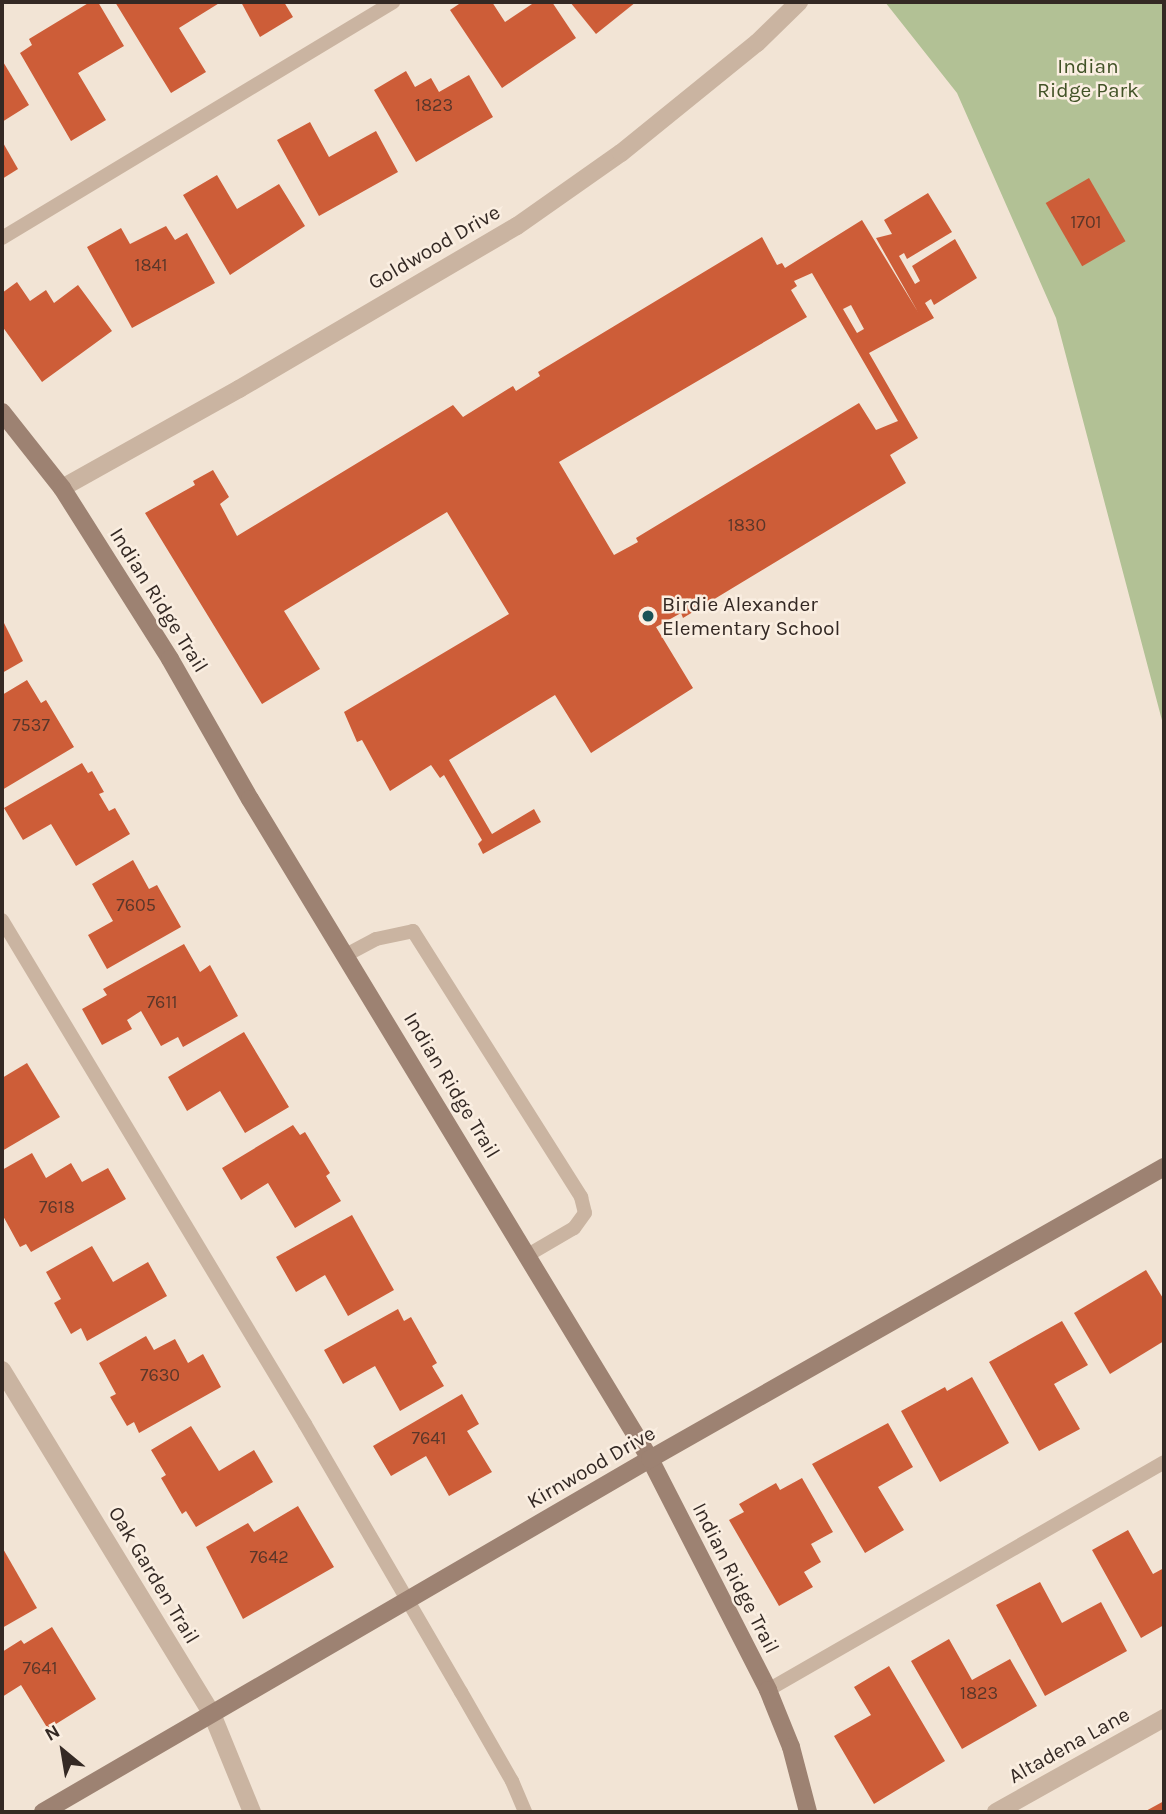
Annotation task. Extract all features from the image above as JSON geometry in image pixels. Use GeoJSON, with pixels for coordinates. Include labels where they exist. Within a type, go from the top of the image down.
{"type":"FeatureCollection","features":[{"type":"Feature","properties":{"kind":"street","name":"Goldwood Drive"},"geometry":{"type":"LineString","coordinates":[[62,488],[239,389],[517,226],[621,153],[757,43],[799,2]]}},
{"type":"Feature","properties":{"kind":"street","name":"Indian Ridge Trail"},"geometry":{"type":"LineString","coordinates":[[2,412],[62,488],[170,659],[650,1459],[768,1690],[791,1746],[808,1812]]}},
{"type":"Feature","properties":{"kind":"street","name":"Kirnwood Drive"},"geometry":{"type":"LineString","coordinates":[[43,1812],[650,1459],[1164,1167]]}},
{"type":"Feature","properties":{"kind":"street","name":"Oak Garden Trail"},"geometry":{"type":"LineString","coordinates":[[2,1370],[212,1714],[252,1812]]}},
{"type":"Feature","properties":{"kind":"street","name":"Altadena Lane"},"geometry":{"type":"LineString","coordinates":[[996,1812],[1164,1718]]}},
{"type":"Feature","properties":{"kind":"lane"},"geometry":{"type":"LineString","coordinates":[[2,238],[393,2]]}},
{"type":"Feature","properties":{"kind":"lane"},"geometry":{"type":"LineString","coordinates":[[2,920],[291,1401],[512,1781],[525,1812]]}},
{"type":"Feature","properties":{"kind":"lane"},"geometry":{"type":"LineString","coordinates":[[346,955],[376,939],[413,931],[581,1197],[585,1213],[574,1228],[528,1255]]}},
{"type":"Feature","properties":{"kind":"lane"},"geometry":{"type":"LineString","coordinates":[[768,1690],[1164,1462]]}},
{"type":"Feature","properties":{"kind":"green space","name":"Indian Ridge Park"},"geometry":{"type":"Polygon","coordinates":[[[885,2],[1164,2],[1164,728],[1056,318],[957,93],[885,2]]]}},
{"type":"Feature","properties":{"kind":"building"},"geometry":{"type":"Polygon","coordinates":[[[90,2],[98,2],[124,46],[78,73],[106,120],[71,141],[20,53],[32,45],[29,39],[90,2]]]}},
{"type":"Feature","properties":{"kind":"building"},"geometry":{"type":"Polygon","coordinates":[[[115,2],[221,2],[179,28],[206,72],[171,93],[115,2]]]}},
{"type":"Feature","properties":{"kind":"building"},"geometry":{"type":"Polygon","coordinates":[[[241,2],[284,2],[293,17],[260,37],[241,2]]]}},
{"type":"Feature","properties":{"kind":"building"},"geometry":{"type":"Polygon","coordinates":[[[462,2],[492,2],[505,22],[535,2],[552,2],[576,38],[502,88],[450,10],[462,2]]]}},
{"type":"Feature","properties":{"kind":"building"},"geometry":{"type":"Polygon","coordinates":[[[570,2],[636,2],[596,34],[570,2]]]}},
{"type":"Feature","properties":{"kind":"building"},"geometry":{"type":"Polygon","coordinates":[[[2,60],[29,105],[2,122],[2,60]]]}},
{"type":"Feature","properties":{"kind":"building"},"geometry":{"type":"Polygon","coordinates":[[[406,71],[415,87],[431,78],[439,92],[469,75],[493,117],[416,162],[374,90],[406,71]]]}},
{"type":"Feature","properties":{"kind":"building"},"geometry":{"type":"Polygon","coordinates":[[[310,122],[329,157],[376,131],[398,172],[319,216],[277,140],[310,122]]]}},
{"type":"Feature","properties":{"kind":"building"},"geometry":{"type":"Polygon","coordinates":[[[2,141],[18,169],[2,179],[2,141]]]}},
{"type":"Feature","properties":{"kind":"building"},"geometry":{"type":"Polygon","coordinates":[[[217,175],[237,209],[279,184],[305,226],[230,275],[183,195],[217,175]]]}},
{"type":"Feature","properties":{"kind":"building"},"geometry":{"type":"Polygon","coordinates":[[[1089,178],[1126,241],[1082,266],[1046,203],[1089,178]]]}},
{"type":"Feature","properties":{"kind":"building"},"geometry":{"type":"Polygon","coordinates":[[[928,193],[952,232],[907,259],[904,253],[899,256],[915,284],[920,281],[912,266],[955,239],[977,278],[934,305],[931,299],[925,303],[934,318],[869,353],[918,438],[890,455],[906,483],[683,618],[681,613],[656,627],[693,688],[591,753],[555,695],[449,760],[492,834],[534,809],[541,822],[483,854],[478,844],[482,840],[444,775],[440,778],[431,765],[390,791],[362,740],[357,742],[344,712],[509,614],[447,512],[284,611],[320,669],[262,704],[145,513],[195,485],[193,481],[213,470],[229,497],[220,504],[237,536],[453,405],[463,417],[513,386],[516,391],[540,376],[538,372],[762,237],[777,265],[782,263],[785,268],[862,220],[918,312],[876,238],[892,234],[884,220],[928,193]],[[812,273],[794,281],[797,286],[791,290],[807,317],[559,462],[614,555],[638,542],[636,538],[859,403],[876,430],[898,421],[812,273]],[[851,305],[843,309],[857,333],[864,329],[851,305]]]}},
{"type":"Feature","properties":{"kind":"building"},"geometry":{"type":"Polygon","coordinates":[[[166,226],[175,240],[187,233],[215,283],[132,328],[87,247],[121,228],[130,244],[166,226]]]}},
{"type":"Feature","properties":{"kind":"building"},"geometry":{"type":"Polygon","coordinates":[[[17,282],[30,301],[46,290],[54,303],[78,285],[112,331],[42,382],[2,326],[2,293],[17,282]]]}},
{"type":"Feature","properties":{"kind":"building"},"geometry":{"type":"Polygon","coordinates":[[[2,619],[23,661],[2,673],[2,619]]]}},
{"type":"Feature","properties":{"kind":"building"},"geometry":{"type":"Polygon","coordinates":[[[27,680],[41,703],[46,700],[74,747],[2,790],[2,695],[27,680]]]}},
{"type":"Feature","properties":{"kind":"building"},"geometry":{"type":"Polygon","coordinates":[[[82,763],[88,773],[92,771],[104,792],[99,794],[109,811],[115,808],[130,834],[76,866],[51,824],[23,840],[4,808],[82,763]]]}},
{"type":"Feature","properties":{"kind":"building"},"geometry":{"type":"Polygon","coordinates":[[[133,860],[149,889],[157,885],[181,927],[107,969],[88,935],[113,921],[92,884],[133,860]]]}},
{"type":"Feature","properties":{"kind":"building"},"geometry":{"type":"Polygon","coordinates":[[[184,944],[200,972],[210,965],[238,1016],[183,1047],[178,1037],[161,1046],[141,1011],[127,1020],[132,1029],[102,1045],[82,1009],[107,995],[103,989],[184,944]]]}},
{"type":"Feature","properties":{"kind":"building"},"geometry":{"type":"Polygon","coordinates":[[[244,1032],[289,1107],[245,1133],[220,1091],[187,1111],[168,1077],[244,1032]]]}},
{"type":"Feature","properties":{"kind":"building"},"geometry":{"type":"Polygon","coordinates":[[[27,1063],[60,1117],[2,1151],[2,1078],[27,1063]]]}},
{"type":"Feature","properties":{"kind":"building"},"geometry":{"type":"Polygon","coordinates":[[[293,1125],[300,1135],[305,1132],[330,1173],[326,1176],[341,1201],[295,1228],[268,1183],[241,1200],[222,1168],[293,1125]]]}},
{"type":"Feature","properties":{"kind":"building"},"geometry":{"type":"Polygon","coordinates":[[[32,1153],[46,1178],[71,1163],[82,1182],[108,1168],[126,1199],[31,1252],[26,1244],[20,1247],[2,1214],[2,1170],[32,1153]]]}},
{"type":"Feature","properties":{"kind":"building"},"geometry":{"type":"Polygon","coordinates":[[[352,1215],[394,1290],[348,1316],[325,1275],[296,1292],[276,1257],[352,1215]]]}},
{"type":"Feature","properties":{"kind":"building"},"geometry":{"type":"Polygon","coordinates":[[[92,1246],[113,1282],[148,1262],[167,1296],[87,1341],[81,1328],[71,1334],[54,1303],[61,1299],[46,1272],[92,1246]]]}},
{"type":"Feature","properties":{"kind":"building"},"geometry":{"type":"Polygon","coordinates":[[[1146,1270],[1164,1300],[1164,1341],[1110,1374],[1074,1313],[1146,1270]]]}},
{"type":"Feature","properties":{"kind":"building"},"geometry":{"type":"Polygon","coordinates":[[[398,1309],[404,1321],[411,1317],[437,1363],[432,1366],[444,1386],[400,1411],[375,1366],[343,1384],[324,1350],[398,1309]]]}},
{"type":"Feature","properties":{"kind":"building"},"geometry":{"type":"Polygon","coordinates":[[[1062,1321],[1088,1365],[1054,1384],[1080,1429],[1039,1451],[989,1362],[1062,1321]]]}},
{"type":"Feature","properties":{"kind":"building"},"geometry":{"type":"Polygon","coordinates":[[[146,1336],[154,1350],[175,1339],[188,1363],[203,1354],[221,1387],[139,1433],[134,1422],[127,1426],[110,1397],[116,1394],[99,1363],[146,1336]]]}},
{"type":"Feature","properties":{"kind":"building"},"geometry":{"type":"Polygon","coordinates":[[[972,1377],[1009,1443],[940,1482],[901,1411],[945,1387],[947,1391],[972,1377]]]}},
{"type":"Feature","properties":{"kind":"building"},"geometry":{"type":"Polygon","coordinates":[[[462,1394],[479,1424],[467,1431],[492,1472],[449,1496],[426,1456],[391,1476],[373,1446],[462,1394]]]}},
{"type":"Feature","properties":{"kind":"building"},"geometry":{"type":"Polygon","coordinates":[[[888,1423],[913,1467],[878,1487],[904,1530],[865,1553],[812,1464],[888,1423]]]}},
{"type":"Feature","properties":{"kind":"building"},"geometry":{"type":"Polygon","coordinates":[[[191,1426],[219,1471],[254,1450],[273,1482],[196,1527],[186,1511],[182,1514],[161,1478],[166,1475],[151,1450],[191,1426]]]}},
{"type":"Feature","properties":{"kind":"building"},"geometry":{"type":"Polygon","coordinates":[[[802,1478],[833,1532],[811,1544],[821,1562],[804,1572],[813,1587],[779,1606],[729,1520],[744,1512],[739,1504],[776,1483],[780,1490],[802,1478]]]}},
{"type":"Feature","properties":{"kind":"building"},"geometry":{"type":"Polygon","coordinates":[[[298,1506],[334,1567],[243,1619],[206,1547],[248,1523],[254,1532],[298,1506]]]}},
{"type":"Feature","properties":{"kind":"building"},"geometry":{"type":"Polygon","coordinates":[[[1128,1530],[1153,1574],[1164,1568],[1164,1625],[1141,1638],[1092,1550],[1128,1530]]]}},
{"type":"Feature","properties":{"kind":"building"},"geometry":{"type":"Polygon","coordinates":[[[2,1547],[37,1608],[2,1628],[2,1547]]]}},
{"type":"Feature","properties":{"kind":"building"},"geometry":{"type":"Polygon","coordinates":[[[1040,1582],[1062,1623],[1101,1602],[1127,1651],[1045,1696],[996,1605],[1040,1582]]]}},
{"type":"Feature","properties":{"kind":"building"},"geometry":{"type":"Polygon","coordinates":[[[52,1627],[96,1699],[48,1729],[21,1685],[2,1697],[2,1652],[21,1640],[24,1644],[52,1627]]]}},
{"type":"Feature","properties":{"kind":"building"},"geometry":{"type":"Polygon","coordinates":[[[949,1639],[972,1680],[1010,1659],[1037,1706],[962,1749],[911,1661],[949,1639]]]}},
{"type":"Feature","properties":{"kind":"building"},"geometry":{"type":"Polygon","coordinates":[[[889,1666],[945,1761],[874,1804],[834,1736],[871,1715],[854,1687],[889,1666]]]}},
{"type":"Feature","properties":{"kind":"building"},"geometry":{"type":"Polygon","coordinates":[[[1164,1801],[1164,1812],[1144,1812],[1164,1801]]]}},
{"type":"Feature","properties":{"kind":"place","name":"Birdie Alexander Elementary School"},"geometry":{"type":"Point","coordinates":[648,616]}}]}
